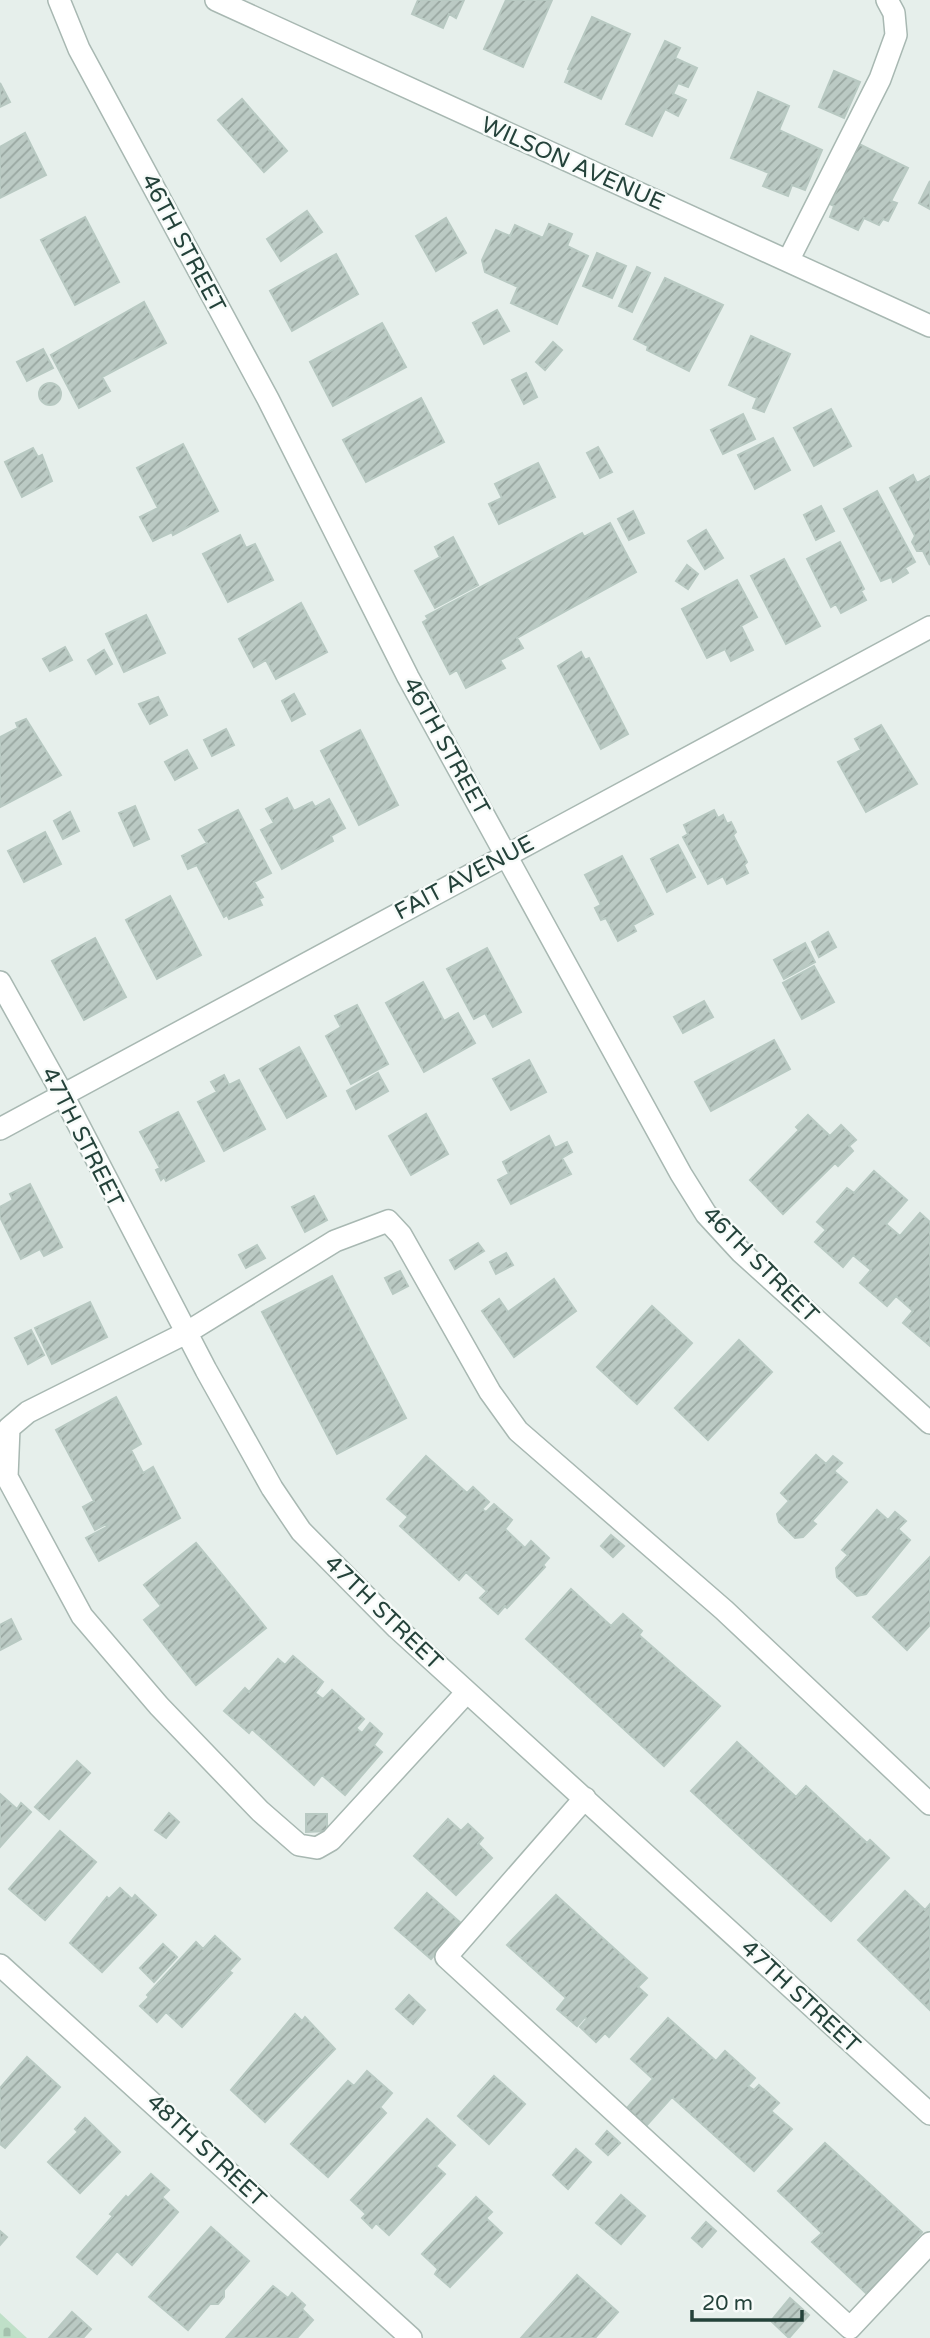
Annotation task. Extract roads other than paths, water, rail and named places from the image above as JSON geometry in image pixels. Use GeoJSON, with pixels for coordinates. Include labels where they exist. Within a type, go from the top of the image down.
{"type":"FeatureCollection","features":[{"type":"Feature","properties":{"kind":"street","name":"46TH STREET"},"geometry":{"type":"LineString","coordinates":[[58,0],[79,49],[268,399],[408,677],[507,853],[649,1119],[706,1214],[741,1252],[930,1423]]}},
{"type":"Feature","properties":{"kind":"street","name":"WILSON AVENUE"},"geometry":{"type":"LineString","coordinates":[[216,0],[930,326]]}},
{"type":"Feature","properties":{"kind":"street"},"geometry":{"type":"LineString","coordinates":[[788,261],[880,79],[896,35],[894,13],[887,0]]}},
{"type":"Feature","properties":{"kind":"street","name":"FAIT AVENUE"},"geometry":{"type":"LineString","coordinates":[[0,1129],[930,627]]}},
{"type":"Feature","properties":{"kind":"street","name":"47TH STREET"},"geometry":{"type":"LineString","coordinates":[[0,982],[63,1095],[187,1334],[272,1488],[301,1531],[350,1584],[930,2114]]}},
{"type":"Feature","properties":{"kind":"street"},"geometry":{"type":"LineString","coordinates":[[467,1692],[331,1840],[317,1848],[299,1845],[260,1811],[159,1706],[82,1616],[7,1477],[9,1428],[28,1412],[187,1334],[335,1241],[388,1221],[401,1235],[490,1392],[518,1431],[724,1610],[930,1804]]}},
{"type":"Feature","properties":{"kind":"street"},"geometry":{"type":"LineString","coordinates":[[585,1798],[446,1957],[850,2328],[930,2242]]}},
{"type":"Feature","properties":{"kind":"street","name":"48TH STREET"},"geometry":{"type":"LineString","coordinates":[[0,1965],[125,2074],[411,2338]]}}]}
